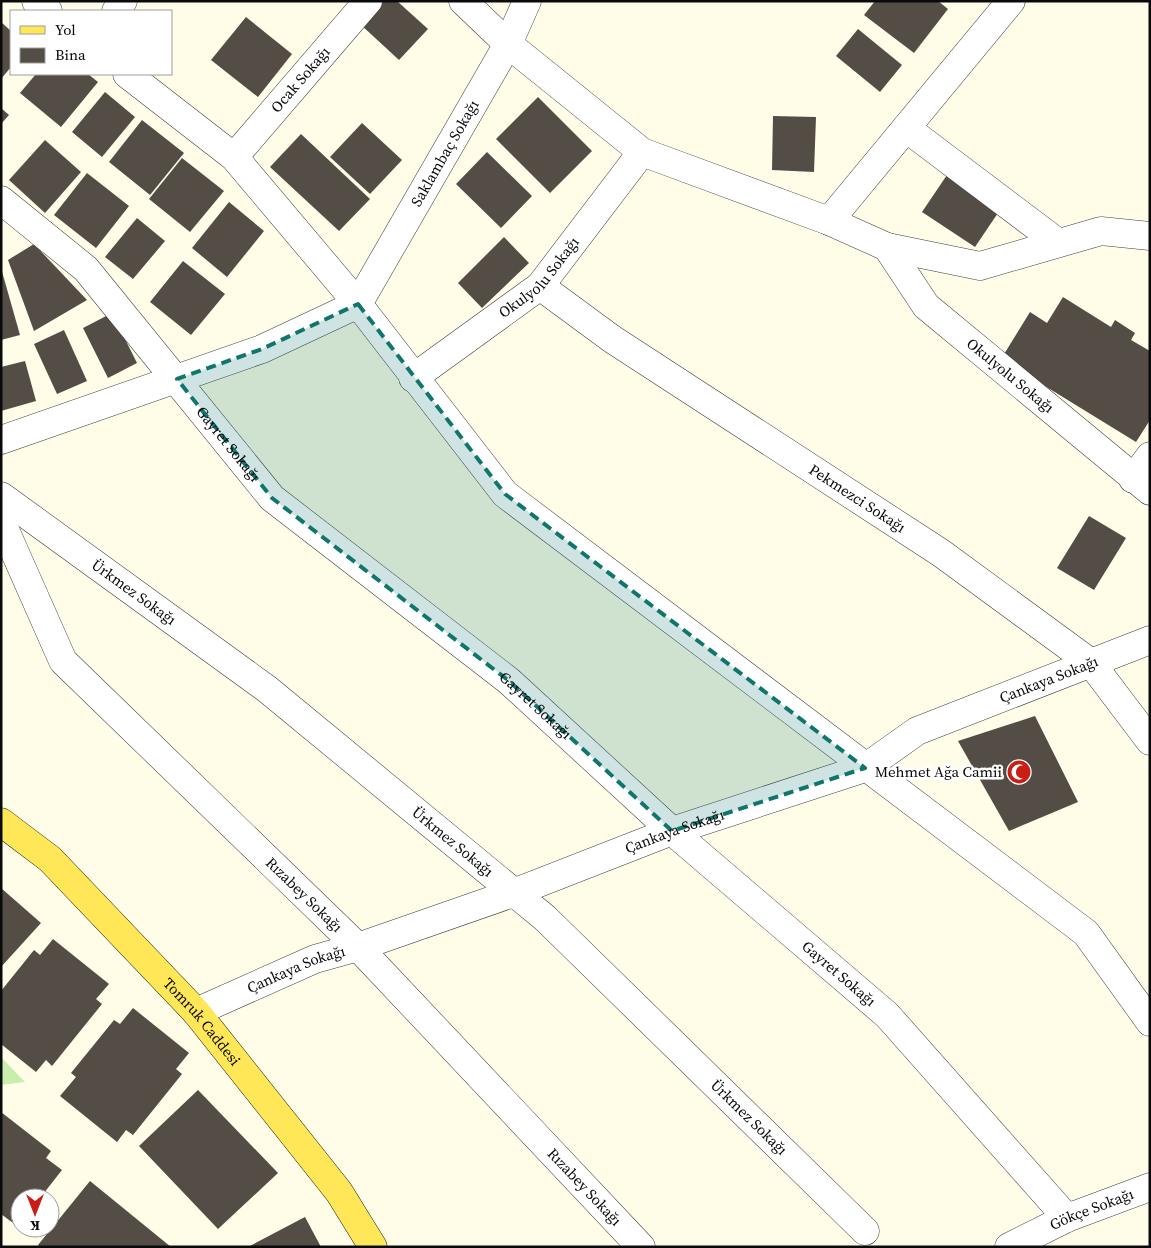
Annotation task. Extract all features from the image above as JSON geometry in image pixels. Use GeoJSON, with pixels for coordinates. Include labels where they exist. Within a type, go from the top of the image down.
{"type":"FeatureCollection","features":[{"type":"Feature","properties":{"kind":"main road","name":"Tomruk Caddesi"},"geometry":{"type":"LineString","coordinates":[[1,822],[50,859],[196,1012],[339,1192],[372,1247]]}},
{"type":"Feature","properties":{"kind":"street"},"geometry":{"type":"LineString","coordinates":[[36,1],[47,10]]}},
{"type":"Feature","properties":{"kind":"street","name":"Ocak Sokağı"},"geometry":{"type":"LineString","coordinates":[[234,157],[368,1]]}},
{"type":"Feature","properties":{"kind":"street"},"geometry":{"type":"LineString","coordinates":[[463,1],[508,44],[642,152],[829,221],[887,247],[980,266],[1100,231],[1150,236]]}},
{"type":"Feature","properties":{"kind":"street","name":"Saklambaç Sokağı"},"geometry":{"type":"LineString","coordinates":[[358,304],[508,44],[527,1]]}},
{"type":"Feature","properties":{"kind":"street"},"geometry":{"type":"LineString","coordinates":[[829,221],[1011,1]]}},
{"type":"Feature","properties":{"kind":"street"},"geometry":{"type":"LineString","coordinates":[[128,75],[234,157],[358,304],[413,378],[505,494],[865,768],[1086,933],[1150,1022]]}},
{"type":"Feature","properties":{"kind":"street"},"geometry":{"type":"LineString","coordinates":[[906,128],[1057,242]]}},
{"type":"Feature","properties":{"kind":"street","name":"Okulyolu Sokağı"},"geometry":{"type":"LineString","coordinates":[[413,378],[540,286],[642,152]]}},
{"type":"Feature","properties":{"kind":"street","name":"Gayret Sokağı"},"geometry":{"type":"LineString","coordinates":[[1,200],[86,269],[272,498],[508,681],[672,832],[887,1015],[1067,1218]]}},
{"type":"Feature","properties":{"kind":"street","name":"Okulyolu Sokağı"},"geometry":{"type":"LineString","coordinates":[[887,247],[926,306],[1142,485]]}},
{"type":"Feature","properties":{"kind":"street","name":"Pekmezci Sokağı"},"geometry":{"type":"LineString","coordinates":[[540,286],[612,339],[941,553],[1091,663],[1150,741]]}},
{"type":"Feature","properties":{"kind":"street"},"geometry":{"type":"LineString","coordinates":[[1,440],[262,349],[358,304]]}},
{"type":"Feature","properties":{"kind":"street"},"geometry":{"type":"LineString","coordinates":[[1142,485],[1150,456]]}},
{"type":"Feature","properties":{"kind":"street","name":"Ürkmez Sokağı"},"geometry":{"type":"LineString","coordinates":[[1,496],[268,689],[545,918],[865,1231]]}},
{"type":"Feature","properties":{"kind":"street","name":"Rızabey Sokağı"},"geometry":{"type":"LineString","coordinates":[[1,521],[63,661],[358,947],[642,1247]]}},
{"type":"Feature","properties":{"kind":"street","name":"Çankaya Sokağı"},"geometry":{"type":"LineString","coordinates":[[196,1012],[315,959],[358,947],[513,893],[672,832],[865,768],[916,731],[1150,640]]}},
{"type":"Feature","properties":{"kind":"street","name":"Gökçe Sokağı"},"geometry":{"type":"LineString","coordinates":[[1009,1247],[1067,1218],[1150,1186]]}},
{"type":"Feature","properties":{"kind":"highlighted area"},"geometry":{"type":"Polygon","coordinates":[[[358,304],[505,494],[865,768],[672,831],[509,681],[272,498],[177,379],[262,349],[358,304]]]}},
{"type":"Feature","properties":{"kind":"green space"},"geometry":{"type":"Polygon","coordinates":[[[1,1057],[25,1082],[1,1085],[1,1057]]]}},
{"type":"Feature","properties":{"kind":"building"},"geometry":{"type":"Polygon","coordinates":[[[381,1],[397,1],[428,29],[399,60],[360,24],[381,1]]]}},
{"type":"Feature","properties":{"kind":"building"},"geometry":{"type":"Polygon","coordinates":[[[875,1],[938,1],[948,9],[914,53],[864,15],[875,1]]]}},
{"type":"Feature","properties":{"kind":"building"},"geometry":{"type":"Polygon","coordinates":[[[246,17],[292,54],[258,97],[211,60],[246,17]]]}},
{"type":"Feature","properties":{"kind":"building"},"geometry":{"type":"Polygon","coordinates":[[[1,22],[10,30],[10,68],[1,79],[1,22]]]}},
{"type":"Feature","properties":{"kind":"building"},"geometry":{"type":"Polygon","coordinates":[[[858,29],[902,65],[880,92],[836,56],[858,29]]]}},
{"type":"Feature","properties":{"kind":"building"},"geometry":{"type":"Polygon","coordinates":[[[35,75],[89,75],[98,82],[61,127],[20,93],[35,75]]]}},
{"type":"Feature","properties":{"kind":"building"},"geometry":{"type":"Polygon","coordinates":[[[105,92],[135,117],[102,157],[72,132],[105,92]]]}},
{"type":"Feature","properties":{"kind":"building"},"geometry":{"type":"Polygon","coordinates":[[[538,97],[592,151],[550,193],[496,139],[538,97]]]}},
{"type":"Feature","properties":{"kind":"building"},"geometry":{"type":"Polygon","coordinates":[[[1,108],[9,115],[1,124],[1,108]]]}},
{"type":"Feature","properties":{"kind":"building"},"geometry":{"type":"Polygon","coordinates":[[[773,116],[816,117],[814,172],[772,170],[773,116]]]}},
{"type":"Feature","properties":{"kind":"building"},"geometry":{"type":"Polygon","coordinates":[[[142,120],[184,153],[150,195],[109,162],[142,120]]]}},
{"type":"Feature","properties":{"kind":"building"},"geometry":{"type":"Polygon","coordinates":[[[362,123],[402,160],[370,194],[330,157],[362,123]]]}},
{"type":"Feature","properties":{"kind":"building"},"geometry":{"type":"Polygon","coordinates":[[[301,134],[370,199],[339,231],[270,167],[301,134]]]}},
{"type":"Feature","properties":{"kind":"building"},"geometry":{"type":"Polygon","coordinates":[[[45,140],[81,172],[45,213],[9,180],[45,140]]]}},
{"type":"Feature","properties":{"kind":"building"},"geometry":{"type":"Polygon","coordinates":[[[487,152],[532,196],[501,228],[456,184],[487,152]]]}},
{"type":"Feature","properties":{"kind":"building"},"geometry":{"type":"Polygon","coordinates":[[[182,158],[224,191],[190,232],[149,199],[182,158]]]}},
{"type":"Feature","properties":{"kind":"building"},"geometry":{"type":"Polygon","coordinates":[[[951,169],[1004,204],[975,247],[922,212],[951,169]]]}},
{"type":"Feature","properties":{"kind":"building"},"geometry":{"type":"Polygon","coordinates":[[[87,173],[129,206],[96,248],[54,215],[87,173]]]}},
{"type":"Feature","properties":{"kind":"building"},"geometry":{"type":"Polygon","coordinates":[[[229,202],[264,231],[227,277],[192,248],[229,202]]]}},
{"type":"Feature","properties":{"kind":"building"},"geometry":{"type":"Polygon","coordinates":[[[137,218],[165,241],[133,279],[105,257],[137,218]]]}},
{"type":"Feature","properties":{"kind":"building"},"geometry":{"type":"Polygon","coordinates":[[[504,237],[529,263],[482,308],[458,283],[504,237]]]}},
{"type":"Feature","properties":{"kind":"building"},"geometry":{"type":"Polygon","coordinates":[[[34,244],[87,300],[34,331],[8,260],[34,244]]]}},
{"type":"Feature","properties":{"kind":"building"},"geometry":{"type":"Polygon","coordinates":[[[183,261],[225,294],[191,335],[150,302],[183,261]]]}},
{"type":"Feature","properties":{"kind":"building"},"geometry":{"type":"Polygon","coordinates":[[[1,268],[20,335],[1,340],[1,268]]]}},
{"type":"Feature","properties":{"kind":"building"},"geometry":{"type":"Polygon","coordinates":[[[1063,297],[1111,327],[1115,320],[1135,333],[1131,340],[1150,351],[1150,420],[1136,442],[1001,359],[1030,312],[1047,323],[1063,297]]]}},
{"type":"Feature","properties":{"kind":"building"},"geometry":{"type":"Polygon","coordinates":[[[112,313],[137,363],[108,378],[83,328],[112,313]]]}},
{"type":"Feature","properties":{"kind":"building"},"geometry":{"type":"Polygon","coordinates":[[[64,330],[87,381],[57,394],[34,344],[64,330]]]}},
{"type":"Feature","properties":{"kind":"building"},"geometry":{"type":"Polygon","coordinates":[[[25,361],[36,401],[1,411],[1,367],[25,361]]]}},
{"type":"Feature","properties":{"kind":"building"},"geometry":{"type":"Polygon","coordinates":[[[1089,516],[1126,538],[1094,590],[1057,568],[1089,516]]]}},
{"type":"Feature","properties":{"kind":"building","name":"Mehmet Ağa Camii"},"geometry":{"type":"Polygon","coordinates":[[[1035,716],[1078,802],[1009,831],[958,741],[1035,716]]]}},
{"type":"Feature","properties":{"kind":"building"},"geometry":{"type":"Polygon","coordinates":[[[1,888],[41,923],[1,967],[1,888]]]}},
{"type":"Feature","properties":{"kind":"building"},"geometry":{"type":"Polygon","coordinates":[[[53,939],[109,984],[96,999],[102,1004],[52,1066],[46,1060],[36,1072],[1,1044],[1,991],[34,950],[40,955],[53,939]]]}},
{"type":"Feature","properties":{"kind":"building"},"geometry":{"type":"Polygon","coordinates":[[[133,1008],[189,1053],[176,1069],[182,1074],[133,1135],[126,1130],[117,1142],[60,1096],[76,1077],[71,1073],[114,1020],[120,1024],[133,1008]]]}},
{"type":"Feature","properties":{"kind":"building"},"geometry":{"type":"Polygon","coordinates":[[[198,1090],[278,1173],[218,1229],[139,1146],[198,1090]]]}},
{"type":"Feature","properties":{"kind":"building"},"geometry":{"type":"Polygon","coordinates":[[[1,1112],[51,1151],[46,1158],[62,1170],[48,1188],[10,1188],[10,1221],[1,1214],[1,1112]]]}},
{"type":"Feature","properties":{"kind":"building"},"geometry":{"type":"Polygon","coordinates":[[[90,1181],[171,1247],[40,1247],[38,1245],[44,1238],[60,1238],[60,1218],[90,1181]]]}},
{"type":"Feature","properties":{"kind":"building"},"geometry":{"type":"Polygon","coordinates":[[[305,1217],[321,1247],[248,1247],[305,1217]]]}},
{"type":"Feature","properties":{"kind":"place","name":"Mehmet Ağa Camii"},"geometry":{"type":"Point","coordinates":[1019,772]}}]}
